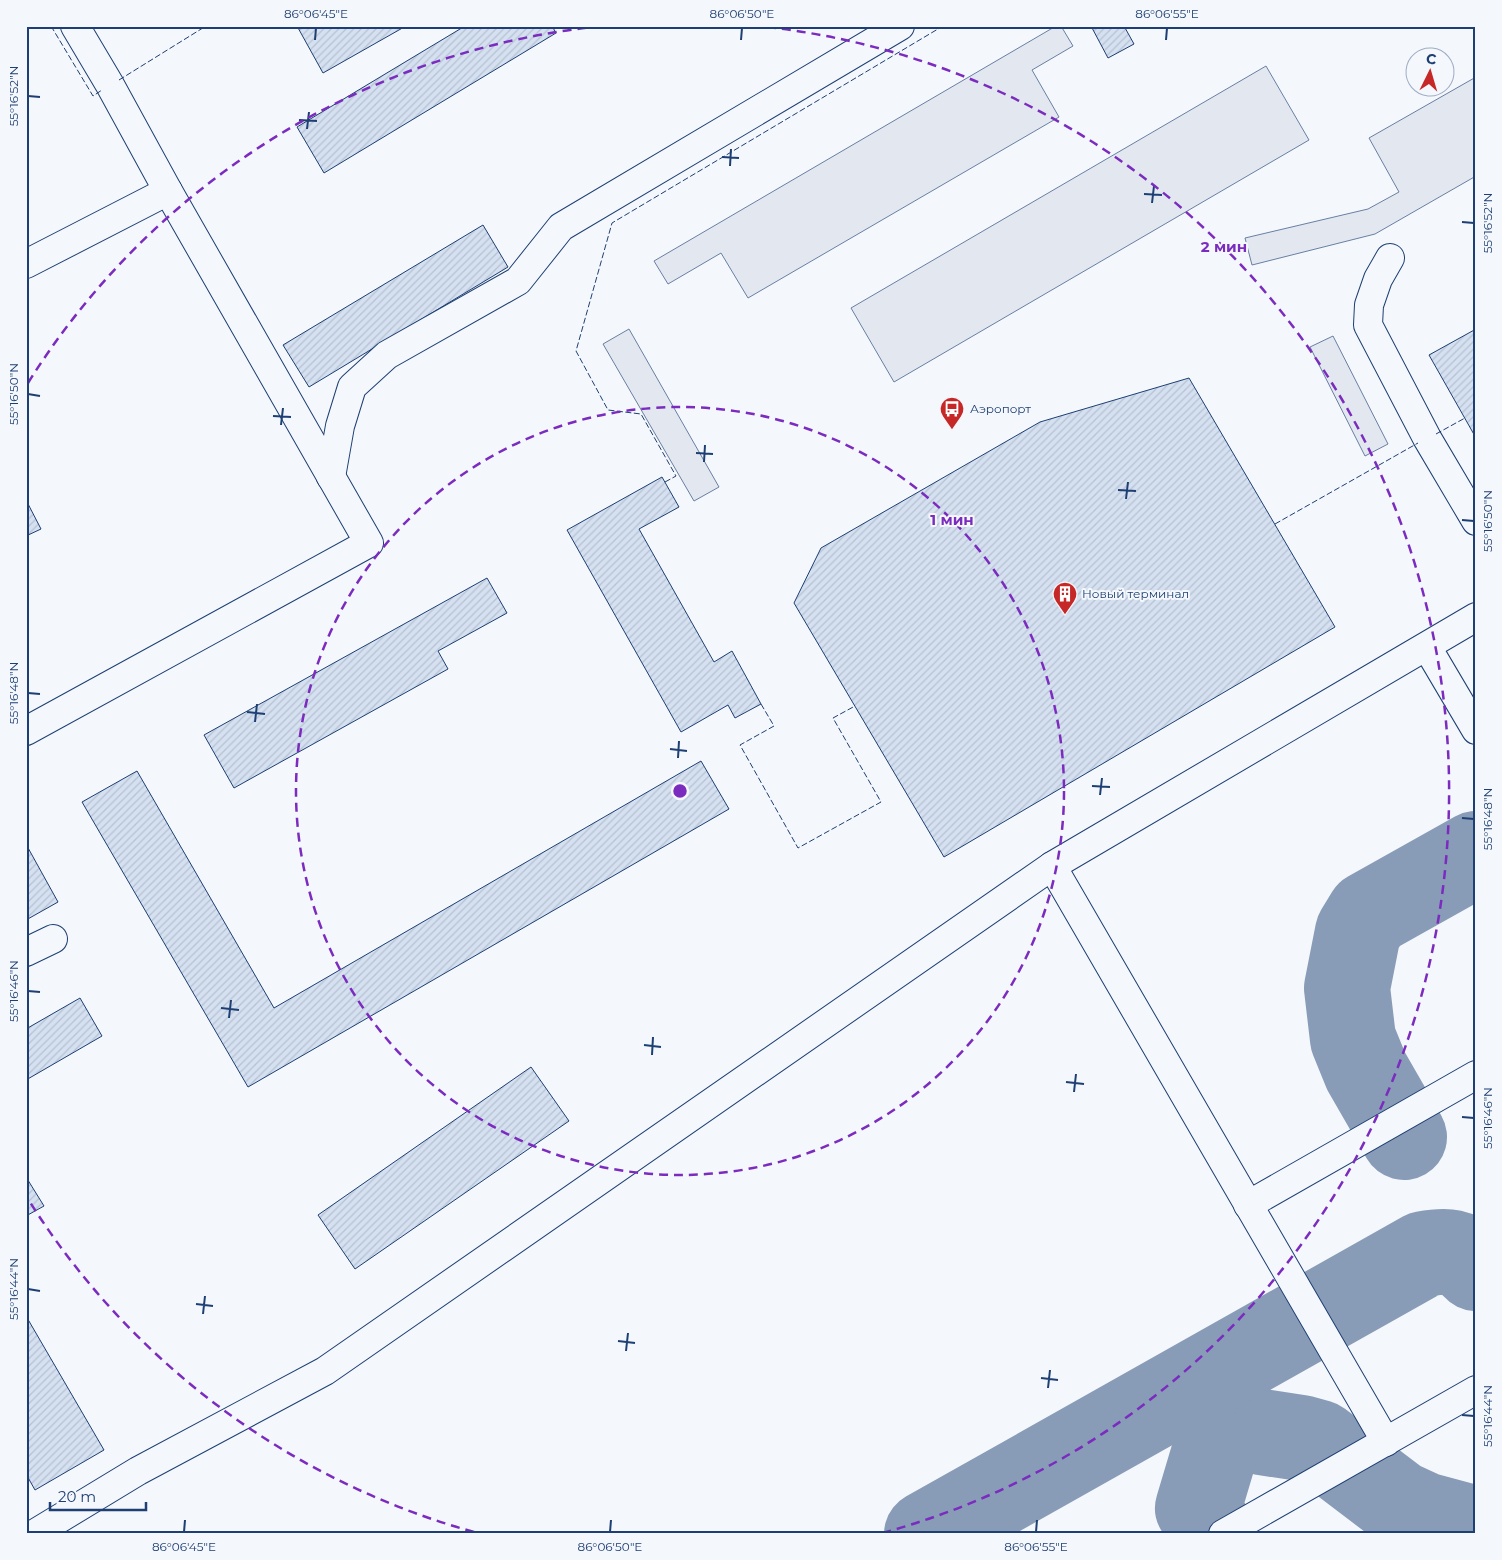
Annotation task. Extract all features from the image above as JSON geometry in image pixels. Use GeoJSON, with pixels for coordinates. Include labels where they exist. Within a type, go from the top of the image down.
{"type":"FeatureCollection","features":[{"type":"Feature","properties":{"kind":"lane"},"geometry":{"type":"LineString","coordinates":[[26,731],[369,543],[75,26]]}},
{"type":"Feature","properties":{"kind":"lane"},"geometry":{"type":"LineString","coordinates":[[331,477],[340,426],[352,387],[387,355],[518,281],[561,227],[900,26]]}},
{"type":"Feature","properties":{"kind":"lane"},"geometry":{"type":"LineString","coordinates":[[26,264],[168,191]]}},
{"type":"Feature","properties":{"kind":"lane"},"geometry":{"type":"LineString","coordinates":[[1390,258],[1378,279],[1369,305],[1368,325],[1427,438],[1476,521]]}},
{"type":"Feature","properties":{"kind":"lane"},"geometry":{"type":"LineString","coordinates":[[34,1534],[138,1472],[325,1371],[1052,866],[1476,617]]}},
{"type":"Feature","properties":{"kind":"lane"},"geometry":{"type":"LineString","coordinates":[[1427,647],[1476,730]]}},
{"type":"Feature","properties":{"kind":"lane"},"geometry":{"type":"LineString","coordinates":[[1052,866],[1386,1442]]}},
{"type":"Feature","properties":{"kind":"lane"},"geometry":{"type":"LineString","coordinates":[[26,952],[53,939]]}},
{"type":"Feature","properties":{"kind":"lane"},"geometry":{"type":"LineString","coordinates":[[1248,1204],[1476,1075]]}},
{"type":"Feature","properties":{"kind":"lane"},"geometry":{"type":"LineString","coordinates":[[1223,1534],[1476,1390]]}},
{"type":"Feature","properties":{"kind":"shaded area"},"geometry":{"type":"Polygon","coordinates":[[[1056,26],[1061,26],[1073,46],[1032,70],[1059,117],[748,298],[721,253],[668,284],[654,261],[1056,26]]]}},
{"type":"Feature","properties":{"kind":"shaded area"},"geometry":{"type":"Polygon","coordinates":[[[1266,66],[1309,140],[894,382],[851,308],[1266,66]]]}},
{"type":"Feature","properties":{"kind":"shaded area"},"geometry":{"type":"Polygon","coordinates":[[[1476,77],[1476,176],[1375,234],[1252,265],[1245,238],[1368,209],[1399,192],[1369,138],[1439,98],[1454,98],[1454,90],[1476,77]]]}},
{"type":"Feature","properties":{"kind":"shaded area"},"geometry":{"type":"Polygon","coordinates":[[[629,329],[719,487],[694,501],[603,344],[629,329]]]}},
{"type":"Feature","properties":{"kind":"shaded area"},"geometry":{"type":"Polygon","coordinates":[[[1333,336],[1388,444],[1365,456],[1310,347],[1333,336]]]}},
{"type":"Feature","properties":{"kind":"building"},"geometry":{"type":"Polygon","coordinates":[[[297,26],[406,26],[323,73],[297,26]]]}},
{"type":"Feature","properties":{"kind":"building"},"geometry":{"type":"Polygon","coordinates":[[[465,26],[552,26],[556,33],[324,173],[297,127],[465,26]]]}},
{"type":"Feature","properties":{"kind":"building"},"geometry":{"type":"Polygon","coordinates":[[[1091,26],[1124,26],[1134,44],[1108,58],[1091,26]]]}},
{"type":"Feature","properties":{"kind":"building"},"geometry":{"type":"Polygon","coordinates":[[[483,225],[508,267],[309,387],[283,345],[483,225]]]}},
{"type":"Feature","properties":{"kind":"building"},"geometry":{"type":"Polygon","coordinates":[[[1476,329],[1476,438],[1429,355],[1476,329]]]}},
{"type":"Feature","properties":{"kind":"building","name":"Новый терминал"},"geometry":{"type":"Polygon","coordinates":[[[1189,378],[1335,627],[944,857],[794,603],[821,548],[1040,422],[1189,378]]]}},
{"type":"Feature","properties":{"kind":"building"},"geometry":{"type":"Polygon","coordinates":[[[662,477],[679,507],[639,529],[714,662],[732,651],[761,704],[735,718],[728,705],[681,732],[567,530],[662,477]]]}},
{"type":"Feature","properties":{"kind":"building"},"geometry":{"type":"Polygon","coordinates":[[[26,500],[41,529],[26,536],[26,500]]]}},
{"type":"Feature","properties":{"kind":"building"},"geometry":{"type":"Polygon","coordinates":[[[487,578],[507,613],[438,651],[448,669],[234,788],[204,735],[487,578]]]}},
{"type":"Feature","properties":{"kind":"building"},"geometry":{"type":"Polygon","coordinates":[[[701,761],[729,809],[248,1087],[82,802],[137,771],[274,1008],[701,761]]]}},
{"type":"Feature","properties":{"kind":"building"},"geometry":{"type":"Polygon","coordinates":[[[26,846],[58,902],[26,920],[26,846]]]}},
{"type":"Feature","properties":{"kind":"building"},"geometry":{"type":"Polygon","coordinates":[[[80,998],[102,1036],[26,1080],[26,1029],[80,998]]]}},
{"type":"Feature","properties":{"kind":"building"},"geometry":{"type":"Polygon","coordinates":[[[531,1067],[569,1121],[355,1269],[318,1215],[531,1067]]]}},
{"type":"Feature","properties":{"kind":"building"},"geometry":{"type":"Polygon","coordinates":[[[26,1177],[44,1206],[26,1216],[26,1177]]]}},
{"type":"Feature","properties":{"kind":"building"},"geometry":{"type":"Polygon","coordinates":[[[26,1316],[104,1450],[35,1490],[26,1474],[26,1316]]]}},
{"type":"Feature","properties":{"kind":"taxiway"},"geometry":{"type":"LineString","coordinates":[[1404,1137],[1366,1071],[1353,1039],[1347,988],[1358,932],[1369,914],[1476,854]]}},
{"type":"Feature","properties":{"kind":"taxiway"},"geometry":{"type":"LineString","coordinates":[[927,1534],[1424,1254],[1452,1253],[1464,1258],[1476,1268]]}},
{"type":"Feature","properties":{"kind":"taxiway"},"geometry":{"type":"LineString","coordinates":[[1261,1432],[1301,1438],[1319,1443],[1398,1503],[1424,1515],[1476,1529]]}},
{"type":"Feature","properties":{"kind":"taxiway"},"geometry":{"type":"LineString","coordinates":[[1213,1534],[1198,1508],[1215,1451]]}},
{"type":"Feature","properties":{"kind":"fence"},"geometry":{"type":"LineString","coordinates":[[51,26],[93,96],[102,90]]}},
{"type":"Feature","properties":{"kind":"fence"},"geometry":{"type":"LineString","coordinates":[[119,80],[206,26]]}},
{"type":"Feature","properties":{"kind":"fence"},"geometry":{"type":"LineString","coordinates":[[665,482],[676,476],[641,414],[608,410],[576,351],[612,223],[943,26]]}},
{"type":"Feature","properties":{"kind":"fence"},"geometry":{"type":"LineString","coordinates":[[1436,434],[1465,418]]}},
{"type":"Feature","properties":{"kind":"fence"},"geometry":{"type":"LineString","coordinates":[[1275,524],[1418,443]]}},
{"type":"Feature","properties":{"kind":"fence"},"geometry":{"type":"LineString","coordinates":[[761,704],[774,726],[740,745],[798,848],[881,802],[833,718],[855,706]]}},
{"type":"Feature","properties":{"kind":"place","name":"Аэропорт"},"geometry":{"type":"Point","coordinates":[952,430]}},
{"type":"Feature","properties":{"kind":"place","name":"Новый терминал"},"geometry":{"type":"Point","coordinates":[1065,615]}}]}
